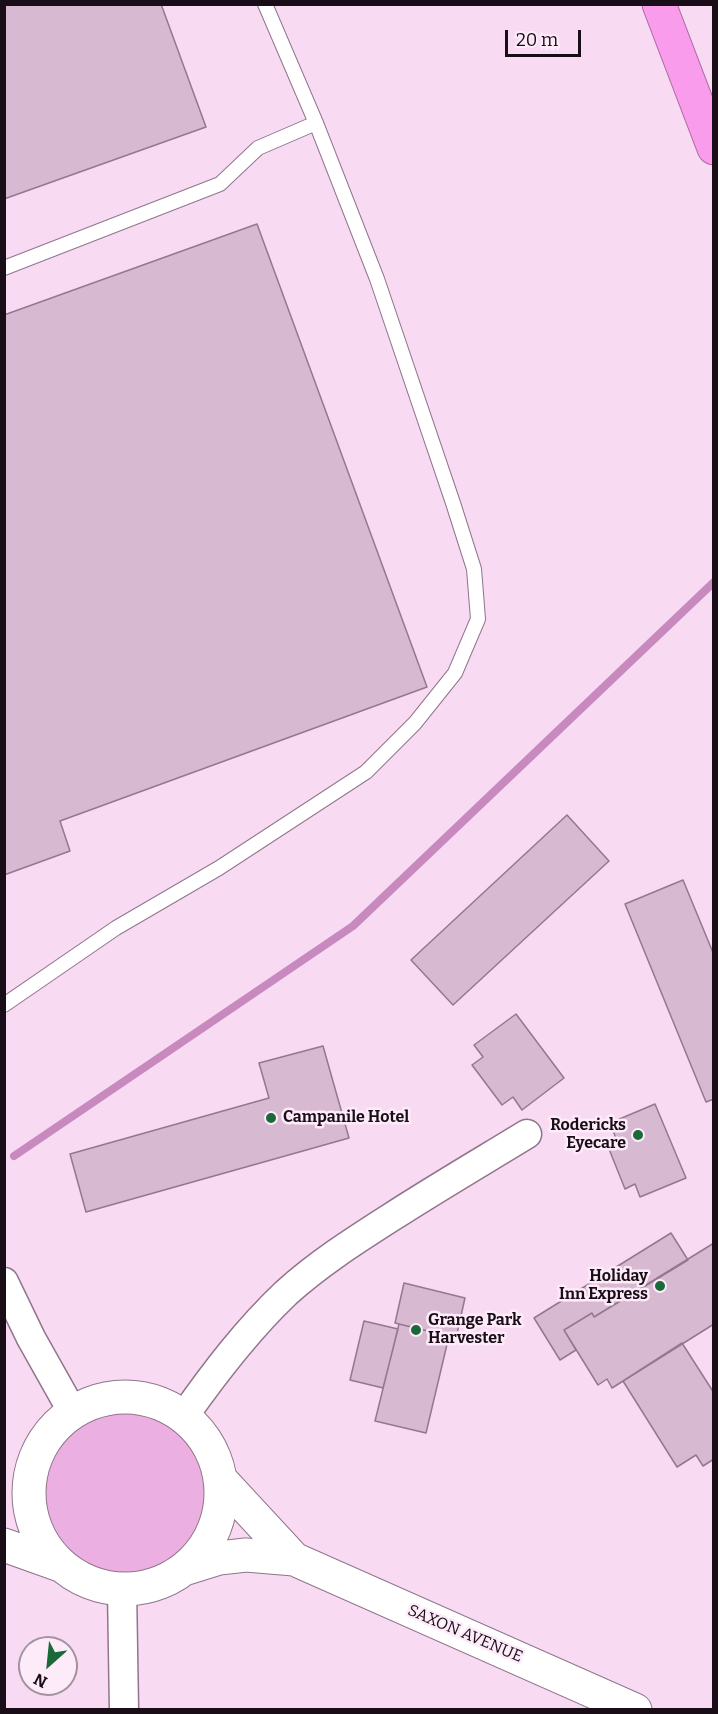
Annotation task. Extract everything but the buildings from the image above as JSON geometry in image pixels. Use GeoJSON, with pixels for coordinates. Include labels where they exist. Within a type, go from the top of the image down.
{"type":"FeatureCollection","features":[{"type":"Feature","properties":{"kind":"highway"},"geometry":{"type":"LineString","coordinates":[[659,4],[714,148]]}},
{"type":"Feature","properties":{"kind":"highway"},"geometry":{"type":"LineString","coordinates":[[699,111],[714,175]]}},
{"type":"Feature","properties":{"kind":"street"},"geometry":{"type":"LineString","coordinates":[[184,1416],[250,1329],[288,1292],[365,1234],[527,1134]]}},
{"type":"Feature","properties":{"kind":"street"},"geometry":{"type":"LineString","coordinates":[[4,1282],[31,1338],[72,1411]]}},
{"type":"Feature","properties":{"kind":"street"},"geometry":{"type":"LineString","coordinates":[[4,1545],[60,1565],[91,1583],[122,1590],[142,1588],[163,1582],[187,1568],[209,1541],[218,1522],[222,1493],[218,1464],[204,1438],[184,1416],[158,1402],[129,1396],[99,1399],[72,1411],[54,1427],[40,1446],[31,1468],[28,1492],[31,1516],[43,1544],[60,1565]]}},
{"type":"Feature","properties":{"kind":"street"},"geometry":{"type":"LineString","coordinates":[[4,1502],[31,1468]]}},
{"type":"Feature","properties":{"kind":"street","name":"SAXON AVENUE"},"geometry":{"type":"LineString","coordinates":[[220,1479],[294,1559]]}},
{"type":"Feature","properties":{"kind":"street","name":"SAXON AVENUE"},"geometry":{"type":"LineString","coordinates":[[187,1568],[219,1558],[246,1555],[294,1559],[635,1710]]}},
{"type":"Feature","properties":{"kind":"street"},"geometry":{"type":"LineString","coordinates":[[122,1590],[124,1710]]}},
{"type":"Feature","properties":{"kind":"lane"},"geometry":{"type":"LineString","coordinates":[[4,1005],[116,928],[219,868],[366,772],[415,723],[455,673],[478,619],[474,569],[377,279],[316,123],[265,4]]}},
{"type":"Feature","properties":{"kind":"lane"},"geometry":{"type":"LineString","coordinates":[[4,268],[220,184],[258,148],[316,123]]}},
{"type":"Feature","properties":{"kind":"shaded area"},"geometry":{"type":"Polygon","coordinates":[[[125,1412],[141,1413],[156,1418],[183,1435],[200,1462],[205,1477],[205,1509],[200,1524],[183,1551],[156,1568],[141,1573],[125,1574],[109,1573],[94,1568],[67,1551],[50,1524],[45,1509],[44,1493],[45,1477],[50,1462],[67,1435],[94,1418],[109,1413],[125,1412]]]}},
{"type":"Feature","properties":{"kind":"waterway"},"geometry":{"type":"LineString","coordinates":[[14,1156],[353,926],[714,582]]}},
{"type":"Feature","properties":{"kind":"place","name":"Campanile Hotel"},"geometry":{"type":"Point","coordinates":[271,1118]}},
{"type":"Feature","properties":{"kind":"place","name":"Rodericks Eyecare"},"geometry":{"type":"Point","coordinates":[638,1135]}},
{"type":"Feature","properties":{"kind":"place","name":"Holiday Inn Express"},"geometry":{"type":"Point","coordinates":[660,1286]}},
{"type":"Feature","properties":{"kind":"place","name":"Grange Park Harvester"},"geometry":{"type":"Point","coordinates":[416,1330]}}]}
